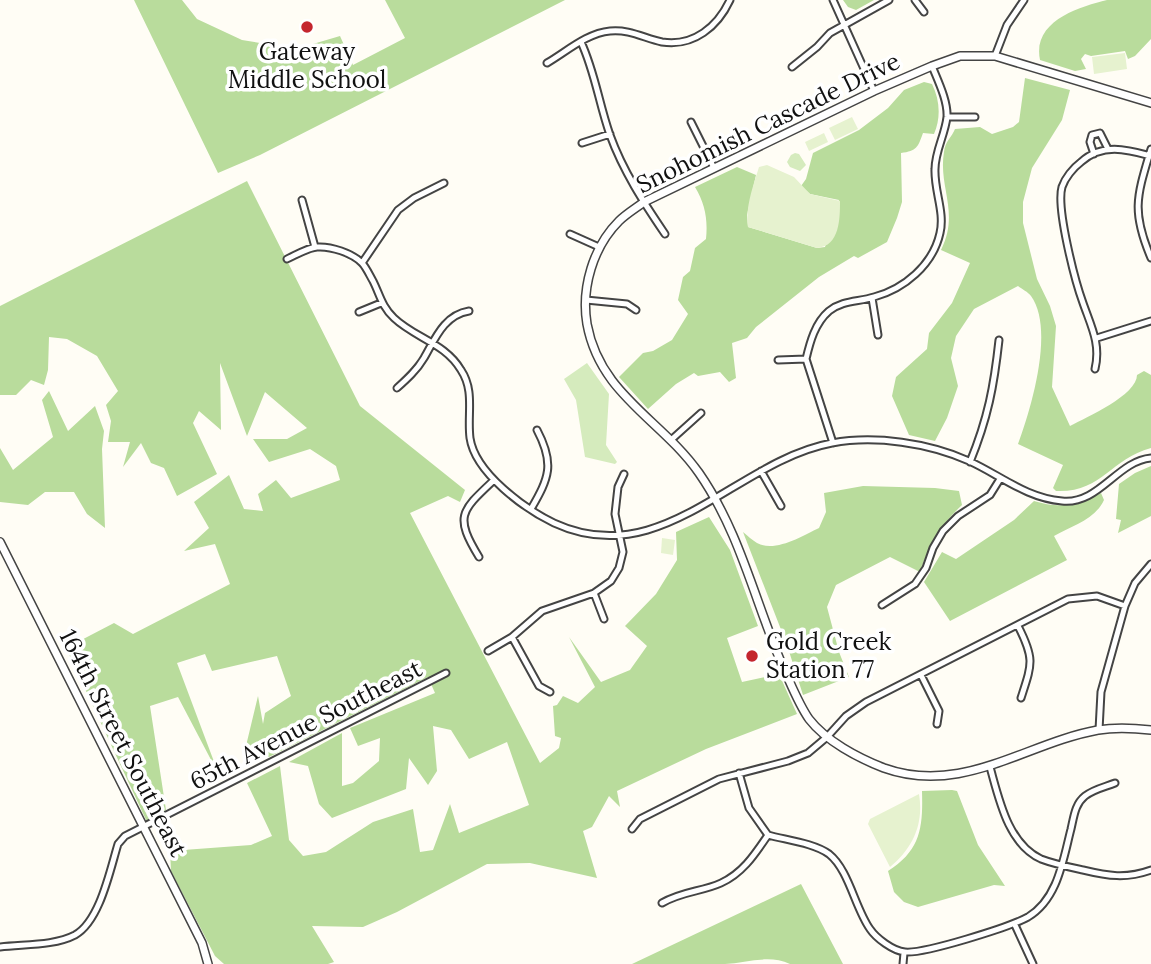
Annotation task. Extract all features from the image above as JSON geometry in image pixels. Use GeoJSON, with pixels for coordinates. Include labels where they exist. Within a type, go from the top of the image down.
{"type":"FeatureCollection","features":[{"type":"Feature","properties":{"kind":"street"},"geometry":{"type":"LineString","coordinates":[[547,63],[596,34],[624,31],[663,42],[692,39],[722,18],[730,0]]}},
{"type":"Feature","properties":{"kind":"street"},"geometry":{"type":"LineString","coordinates":[[833,0],[874,91]]}},
{"type":"Feature","properties":{"kind":"street"},"geometry":{"type":"LineString","coordinates":[[792,67],[830,33],[889,0]]}},
{"type":"Feature","properties":{"kind":"street"},"geometry":{"type":"LineString","coordinates":[[915,0],[923,12]]}},
{"type":"Feature","properties":{"kind":"street"},"geometry":{"type":"LineString","coordinates":[[995,56],[1007,25],[1024,0]]}},
{"type":"Feature","properties":{"kind":"street"},"geometry":{"type":"LineString","coordinates":[[581,43],[591,64],[610,134],[625,171],[665,234]]}},
{"type":"Feature","properties":{"kind":"street","name":"Snohomish Cascade Drive"},"geometry":{"type":"LineString","coordinates":[[1151,103],[995,56],[960,56],[874,91],[644,202],[618,222],[599,247],[592,266],[586,300],[592,345],[604,372],[698,471],[740,548],[772,642],[795,693],[810,719],[827,737],[858,756],[885,768],[917,775],[952,774],[990,767],[1099,730],[1151,730]]}},
{"type":"Feature","properties":{"kind":"street"},"geometry":{"type":"LineString","coordinates":[[833,443],[806,359],[818,323],[828,312],[843,303],[872,298],[903,285],[922,268],[940,234],[942,218],[934,172],[937,149],[947,117],[941,86],[932,66]]}},
{"type":"Feature","properties":{"kind":"street"},"geometry":{"type":"LineString","coordinates":[[947,117],[975,117]]}},
{"type":"Feature","properties":{"kind":"street"},"geometry":{"type":"LineString","coordinates":[[691,122],[714,168]]}},
{"type":"Feature","properties":{"kind":"street"},"geometry":{"type":"LineString","coordinates":[[582,143],[610,134]]}},
{"type":"Feature","properties":{"kind":"street"},"geometry":{"type":"LineString","coordinates":[[1094,154],[1091,138],[1096,134],[1103,136],[1108,149]]}},
{"type":"Feature","properties":{"kind":"street"},"geometry":{"type":"LineString","coordinates":[[1095,369],[1098,358],[1097,338],[1082,301],[1060,202],[1062,187],[1071,171],[1083,159],[1119,147],[1150,154],[1139,187],[1137,217],[1151,258]]}},
{"type":"Feature","properties":{"kind":"street"},"geometry":{"type":"LineString","coordinates":[[362,263],[398,209],[444,183]]}},
{"type":"Feature","properties":{"kind":"street"},"geometry":{"type":"LineString","coordinates":[[302,200],[315,247]]}},
{"type":"Feature","properties":{"kind":"street"},"geometry":{"type":"LineString","coordinates":[[570,234],[599,247]]}},
{"type":"Feature","properties":{"kind":"street"},"geometry":{"type":"LineString","coordinates":[[287,259],[315,247],[330,248],[362,263],[381,303],[392,317],[432,341],[448,354],[461,370],[470,391],[470,439],[477,457],[494,480],[531,509],[553,523],[572,530],[620,536],[667,525],[795,454],[833,443],[885,441],[927,445],[970,461],[1000,479],[1044,499],[1066,502],[1083,499],[1128,467],[1151,458]]}},
{"type":"Feature","properties":{"kind":"street"},"geometry":{"type":"LineString","coordinates":[[872,298],[878,335]]}},
{"type":"Feature","properties":{"kind":"street"},"geometry":{"type":"LineString","coordinates":[[586,300],[627,304],[636,310]]}},
{"type":"Feature","properties":{"kind":"street"},"geometry":{"type":"LineString","coordinates":[[359,312],[381,303]]}},
{"type":"Feature","properties":{"kind":"street"},"geometry":{"type":"LineString","coordinates":[[397,387],[411,376],[424,359],[432,341],[445,324],[458,313],[469,311]]}},
{"type":"Feature","properties":{"kind":"street"},"geometry":{"type":"LineString","coordinates":[[1097,338],[1151,321]]}},
{"type":"Feature","properties":{"kind":"street"},"geometry":{"type":"LineString","coordinates":[[970,461],[985,426],[999,340]]}},
{"type":"Feature","properties":{"kind":"street"},"geometry":{"type":"LineString","coordinates":[[778,360],[806,359]]}},
{"type":"Feature","properties":{"kind":"street"},"geometry":{"type":"LineString","coordinates":[[671,440],[701,413]]}},
{"type":"Feature","properties":{"kind":"street"},"geometry":{"type":"LineString","coordinates":[[531,509],[547,482],[548,464],[544,443],[537,430]]}},
{"type":"Feature","properties":{"kind":"street"},"geometry":{"type":"LineString","coordinates":[[761,471],[781,506]]}},
{"type":"Feature","properties":{"kind":"street"},"geometry":{"type":"LineString","coordinates":[[488,651],[512,637],[542,611],[594,593],[611,581],[619,568],[623,552],[615,506],[618,487],[624,474]]}},
{"type":"Feature","properties":{"kind":"street"},"geometry":{"type":"LineString","coordinates":[[883,605],[915,584],[926,568],[943,531],[958,516],[990,495],[1000,479]]}},
{"type":"Feature","properties":{"kind":"street"},"geometry":{"type":"LineString","coordinates":[[479,557],[467,537],[463,521],[466,508],[494,480]]}},
{"type":"Feature","properties":{"kind":"street","name":"164th Street Southeast"},"geometry":{"type":"LineString","coordinates":[[0,542],[145,827],[202,943],[208,964]]}},
{"type":"Feature","properties":{"kind":"street"},"geometry":{"type":"LineString","coordinates":[[1099,730],[1101,692],[1125,606],[1135,583],[1151,564]]}},
{"type":"Feature","properties":{"kind":"street"},"geometry":{"type":"LineString","coordinates":[[594,593],[604,619]]}},
{"type":"Feature","properties":{"kind":"street"},"geometry":{"type":"LineString","coordinates":[[632,830],[640,819],[719,779],[798,758],[827,737],[846,716],[866,702],[1068,599],[1097,596],[1125,606]]}},
{"type":"Feature","properties":{"kind":"street"},"geometry":{"type":"LineString","coordinates":[[1018,626],[1031,657],[1031,667],[1021,698]]}},
{"type":"Feature","properties":{"kind":"street"},"geometry":{"type":"LineString","coordinates":[[512,637],[539,686],[550,692]]}},
{"type":"Feature","properties":{"kind":"street","name":"65th Avenue Southeast"},"geometry":{"type":"LineString","coordinates":[[0,947],[59,940],[76,934],[90,921],[99,904],[118,844],[125,836],[446,673]]}},
{"type":"Feature","properties":{"kind":"street"},"geometry":{"type":"LineString","coordinates":[[921,675],[939,710],[937,724]]}},
{"type":"Feature","properties":{"kind":"street"},"geometry":{"type":"LineString","coordinates":[[990,767],[1014,835],[1025,848],[1040,858],[1112,877],[1132,876],[1151,870]]}},
{"type":"Feature","properties":{"kind":"street"},"geometry":{"type":"LineString","coordinates":[[739,773],[749,808],[768,835],[829,854],[840,868],[871,931],[904,953],[1015,925],[1033,914],[1046,901],[1056,883],[1076,807],[1093,790],[1115,783]]}},
{"type":"Feature","properties":{"kind":"street"},"geometry":{"type":"LineString","coordinates":[[662,903],[677,894],[720,884],[739,872],[752,859],[768,835]]}},
{"type":"Feature","properties":{"kind":"street"},"geometry":{"type":"LineString","coordinates":[[1015,925],[1033,964]]}},
{"type":"Feature","properties":{"kind":"street"},"geometry":{"type":"LineString","coordinates":[[903,964],[904,953]]}},
{"type":"Feature","properties":{"kind":"green space"},"geometry":{"type":"Polygon","coordinates":[[[134,0],[182,0],[197,19],[242,40],[296,49],[340,36],[353,65],[405,38],[385,0],[565,0],[260,155],[218,173],[134,0]]]}},
{"type":"Feature","properties":{"kind":"green space"},"geometry":{"type":"Polygon","coordinates":[[[843,0],[874,0],[856,10],[848,7],[843,0]]]}},
{"type":"Feature","properties":{"kind":"green space"},"geometry":{"type":"Polygon","coordinates":[[[1107,0],[1151,0],[1151,39],[1135,56],[1128,59],[1125,51],[1091,56],[1085,54],[1081,59],[1086,69],[1075,71],[1040,60],[1039,47],[1050,26],[1071,12],[1107,0]]]}},
{"type":"Feature","properties":{"kind":"green space"},"geometry":{"type":"Polygon","coordinates":[[[1125,53],[1127,69],[1094,74],[1092,57],[1125,53]]]}},
{"type":"Feature","properties":{"kind":"green space"},"geometry":{"type":"Polygon","coordinates":[[[1025,78],[1070,90],[1062,120],[1032,168],[1023,202],[1023,223],[1037,279],[1056,326],[1052,387],[1070,426],[1120,398],[1135,383],[1137,375],[1144,371],[1151,375],[1151,448],[1137,453],[1084,487],[1072,490],[1056,491],[1053,488],[1063,465],[1018,444],[1034,390],[1041,348],[1041,328],[1038,310],[1031,296],[1018,286],[974,309],[956,336],[951,358],[958,386],[947,418],[935,441],[909,435],[892,396],[896,377],[927,349],[929,333],[952,303],[970,263],[941,250],[949,224],[943,165],[946,145],[955,129],[980,127],[992,134],[1013,127],[1019,122],[1025,78]]]}},
{"type":"Feature","properties":{"kind":"green space"},"geometry":{"type":"Polygon","coordinates":[[[924,82],[932,84],[935,90],[939,109],[938,122],[934,134],[923,133],[916,148],[901,153],[902,202],[887,242],[858,258],[854,256],[819,277],[756,327],[747,338],[732,343],[736,378],[729,382],[720,372],[698,376],[694,373],[676,384],[648,409],[619,377],[643,353],[653,351],[672,340],[688,314],[678,300],[683,277],[690,271],[695,248],[706,239],[707,232],[703,206],[695,187],[737,167],[756,175],[747,215],[748,227],[817,248],[825,247],[839,200],[810,194],[801,186],[806,179],[813,153],[859,130],[888,108],[904,90],[924,82]]]}},
{"type":"Feature","properties":{"kind":"green space"},"geometry":{"type":"Polygon","coordinates":[[[852,117],[858,129],[835,140],[829,128],[852,117]]]}},
{"type":"Feature","properties":{"kind":"green space"},"geometry":{"type":"Polygon","coordinates":[[[824,133],[828,142],[809,151],[805,142],[824,133]]]}},
{"type":"Feature","properties":{"kind":"green space"},"geometry":{"type":"Polygon","coordinates":[[[795,153],[799,154],[806,165],[800,171],[790,167],[787,162],[795,153]]]}},
{"type":"Feature","properties":{"kind":"green space"},"geometry":{"type":"Polygon","coordinates":[[[767,165],[794,177],[810,194],[840,201],[837,230],[825,246],[817,248],[748,227],[754,182],[759,167],[767,165]]]}},
{"type":"Feature","properties":{"kind":"green space"},"geometry":{"type":"Polygon","coordinates":[[[247,181],[360,406],[465,490],[460,502],[448,496],[410,513],[540,763],[559,748],[561,738],[555,736],[553,706],[557,705],[563,696],[578,703],[595,687],[569,637],[601,682],[630,670],[647,646],[625,626],[656,594],[677,560],[676,532],[709,517],[730,550],[758,626],[727,638],[742,682],[779,674],[797,714],[706,749],[617,791],[620,807],[609,796],[592,827],[583,831],[597,878],[530,863],[487,864],[363,927],[312,926],[334,962],[328,964],[224,964],[215,956],[171,871],[170,851],[251,845],[272,836],[247,783],[280,766],[289,840],[303,856],[326,852],[373,822],[413,809],[420,852],[433,850],[450,804],[459,833],[529,805],[507,742],[469,759],[451,730],[433,726],[437,771],[428,785],[409,758],[406,789],[332,818],[319,804],[308,766],[289,762],[342,733],[342,786],[353,783],[379,761],[380,738],[358,746],[350,728],[435,693],[428,677],[269,757],[245,750],[258,696],[263,724],[265,713],[291,696],[277,656],[212,671],[205,654],[177,663],[219,775],[178,697],[150,706],[166,810],[147,822],[66,648],[114,623],[133,634],[230,584],[215,544],[184,551],[209,528],[194,502],[229,475],[244,509],[263,511],[258,494],[276,480],[291,498],[340,480],[336,466],[310,449],[269,462],[253,439],[287,439],[307,428],[265,392],[247,436],[220,363],[221,430],[199,411],[193,423],[217,474],[177,496],[164,468],[151,463],[141,443],[123,467],[130,442],[108,442],[111,421],[106,405],[118,391],[97,356],[67,339],[49,337],[48,370],[44,385],[31,380],[16,395],[0,395],[0,306],[247,181]]]}},
{"type":"Feature","properties":{"kind":"green space"},"geometry":{"type":"Polygon","coordinates":[[[587,363],[609,394],[606,445],[617,462],[615,464],[585,457],[576,400],[564,379],[587,363]]]}},
{"type":"Feature","properties":{"kind":"green space"},"geometry":{"type":"Polygon","coordinates":[[[49,391],[68,431],[95,406],[104,431],[102,449],[105,528],[87,514],[74,492],[45,492],[28,505],[0,502],[0,448],[13,470],[53,437],[42,400],[49,391]]]}},
{"type":"Feature","properties":{"kind":"green space"},"geometry":{"type":"Polygon","coordinates":[[[1151,466],[1151,516],[1118,533],[1121,520],[1116,519],[1119,484],[1151,466]]]}},
{"type":"Feature","properties":{"kind":"green space"},"geometry":{"type":"Polygon","coordinates":[[[863,486],[959,491],[962,505],[936,535],[920,572],[890,557],[836,585],[827,607],[849,677],[803,695],[787,645],[743,532],[764,546],[788,542],[819,528],[826,512],[824,493],[863,486]]]}},
{"type":"Feature","properties":{"kind":"green space"},"geometry":{"type":"Polygon","coordinates":[[[1101,493],[1104,500],[1095,513],[1054,536],[1067,560],[950,621],[924,582],[942,552],[956,559],[1014,520],[1034,501],[1052,505],[1068,504],[1101,493]]]}},
{"type":"Feature","properties":{"kind":"green space"},"geometry":{"type":"Polygon","coordinates":[[[662,538],[675,540],[673,555],[661,553],[662,538]]]}},
{"type":"Feature","properties":{"kind":"green space"},"geometry":{"type":"Polygon","coordinates":[[[922,791],[957,791],[978,845],[1005,886],[994,885],[918,907],[904,902],[894,892],[888,871],[907,855],[918,837],[922,816],[922,791]]]}},
{"type":"Feature","properties":{"kind":"green space"},"geometry":{"type":"Polygon","coordinates":[[[919,794],[920,815],[915,835],[905,852],[890,867],[868,824],[870,819],[919,794]]]}},
{"type":"Feature","properties":{"kind":"green space"},"geometry":{"type":"Polygon","coordinates":[[[801,884],[843,964],[790,964],[766,959],[725,964],[632,964],[801,884]]]}},
{"type":"Feature","properties":{"kind":"place","name":"Gateway Middle School"},"geometry":{"type":"Point","coordinates":[307,27]}},
{"type":"Feature","properties":{"kind":"place","name":"Gold Creek Station 77"},"geometry":{"type":"Point","coordinates":[752,656]}}]}
